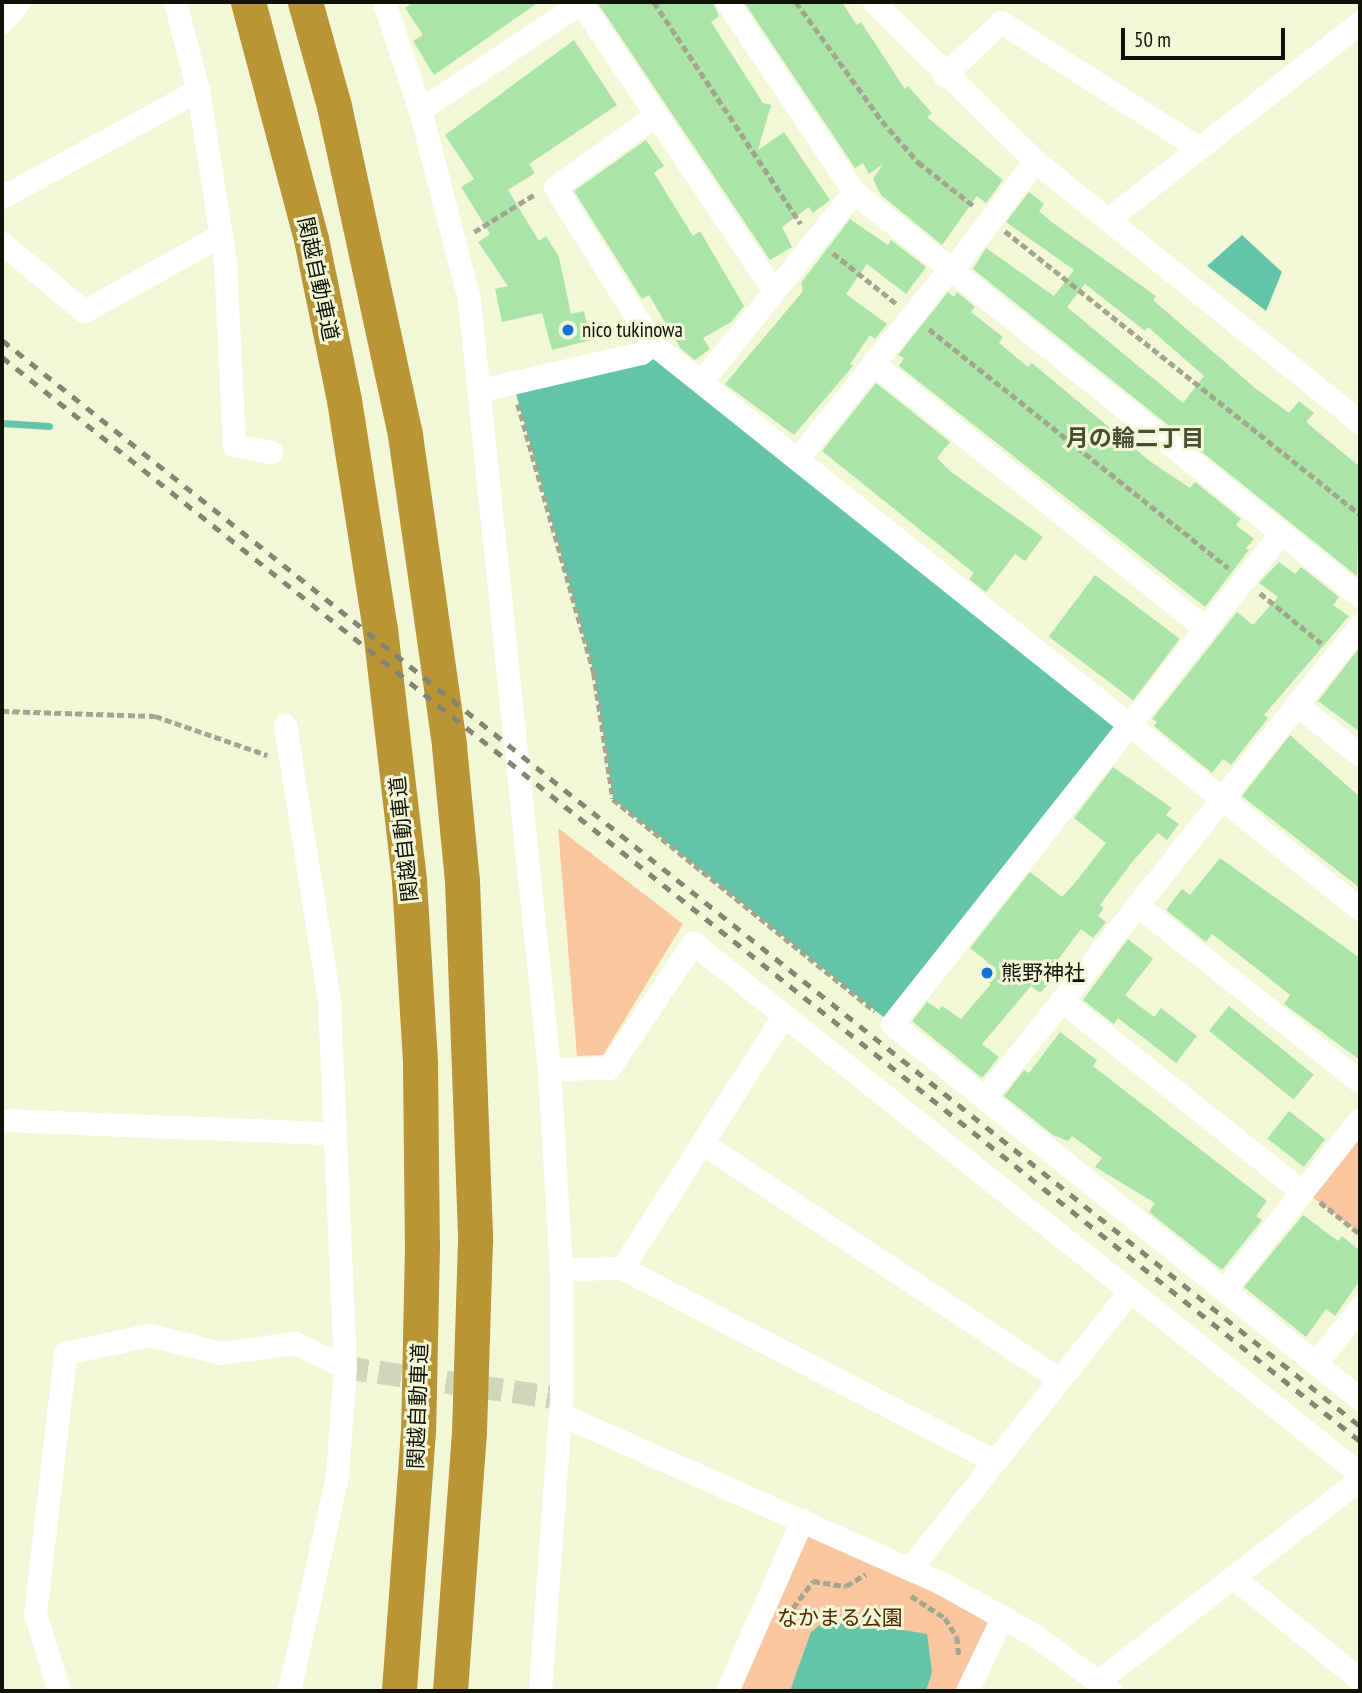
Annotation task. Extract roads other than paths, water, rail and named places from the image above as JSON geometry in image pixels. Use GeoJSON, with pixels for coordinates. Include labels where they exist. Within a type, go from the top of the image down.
{"type":"FeatureCollection","features":[{"type":"Feature","properties":{"kind":"highway","name":"関越自動車道"},"geometry":{"type":"LineString","coordinates":[[248,2],[311,239],[344,400],[389,693],[409,881],[420,1063],[422,1245],[417,1445],[399,1691]]}},
{"type":"Feature","properties":{"kind":"highway"},"geometry":{"type":"LineString","coordinates":[[305,2],[334,106],[405,435],[449,746],[472,1061],[475,1241],[469,1432],[450,1691]]}},
{"type":"Feature","properties":{"kind":"street"},"geometry":{"type":"LineString","coordinates":[[175,2],[198,90],[221,235],[234,445],[271,452]]}},
{"type":"Feature","properties":{"kind":"street"},"geometry":{"type":"LineString","coordinates":[[384,2],[420,110],[469,300],[481,390],[549,1069],[561,1269],[560,1414],[540,1691]]}},
{"type":"Feature","properties":{"kind":"street"},"geometry":{"type":"LineString","coordinates":[[420,110],[582,2],[774,291]]}},
{"type":"Feature","properties":{"kind":"street"},"geometry":{"type":"LineString","coordinates":[[727,2],[854,192],[1360,596]]}},
{"type":"Feature","properties":{"kind":"street"},"geometry":{"type":"LineString","coordinates":[[874,2],[944,75],[1035,162],[1360,422]]}},
{"type":"Feature","properties":{"kind":"street"},"geometry":{"type":"LineString","coordinates":[[944,75],[1001,22],[1199,148]]}},
{"type":"Feature","properties":{"kind":"street"},"geometry":{"type":"LineString","coordinates":[[1107,220],[1360,22]]}},
{"type":"Feature","properties":{"kind":"street"},"geometry":{"type":"LineString","coordinates":[[2,197],[198,90]]}},
{"type":"Feature","properties":{"kind":"street"},"geometry":{"type":"LineString","coordinates":[[656,115],[555,187],[653,344],[1360,909]]}},
{"type":"Feature","properties":{"kind":"street"},"geometry":{"type":"LineString","coordinates":[[797,459],[1035,162]]}},
{"type":"Feature","properties":{"kind":"street"},"geometry":{"type":"LineString","coordinates":[[701,382],[854,192]]}},
{"type":"Feature","properties":{"kind":"street"},"geometry":{"type":"LineString","coordinates":[[2,243],[84,311],[221,235]]}},
{"type":"Feature","properties":{"kind":"street"},"geometry":{"type":"LineString","coordinates":[[481,390],[641,353],[653,344]]}},
{"type":"Feature","properties":{"kind":"street"},"geometry":{"type":"LineString","coordinates":[[873,363],[1205,628]]}},
{"type":"Feature","properties":{"kind":"street"},"geometry":{"type":"LineString","coordinates":[[1281,533],[892,1024],[1360,1399]]}},
{"type":"Feature","properties":{"kind":"street"},"geometry":{"type":"LineString","coordinates":[[984,1098],[1360,625]]}},
{"type":"Feature","properties":{"kind":"street"},"geometry":{"type":"LineString","coordinates":[[1297,705],[1360,755]]}},
{"type":"Feature","properties":{"kind":"street"},"geometry":{"type":"LineString","coordinates":[[285,725],[329,1001],[332,1133],[345,1367],[337,1476],[289,1691]]}},
{"type":"Feature","properties":{"kind":"street"},"geometry":{"type":"LineString","coordinates":[[1137,905],[1360,1082]]}},
{"type":"Feature","properties":{"kind":"street"},"geometry":{"type":"LineString","coordinates":[[549,1069],[609,1068],[693,943],[1360,1477],[1233,1577],[1105,1686],[1003,1616],[911,1567],[560,1414]]}},
{"type":"Feature","properties":{"kind":"street"},"geometry":{"type":"LineString","coordinates":[[1061,1000],[1302,1191]]}},
{"type":"Feature","properties":{"kind":"street"},"geometry":{"type":"LineString","coordinates":[[622,1268],[784,1015]]}},
{"type":"Feature","properties":{"kind":"street"},"geometry":{"type":"LineString","coordinates":[[1224,1290],[1360,1119]]}},
{"type":"Feature","properties":{"kind":"street"},"geometry":{"type":"LineString","coordinates":[[2,1120],[332,1133]]}},
{"type":"Feature","properties":{"kind":"street"},"geometry":{"type":"LineString","coordinates":[[702,1143],[1060,1380]]}},
{"type":"Feature","properties":{"kind":"street"},"geometry":{"type":"LineString","coordinates":[[561,1269],[622,1268],[995,1461]]}},
{"type":"Feature","properties":{"kind":"street"},"geometry":{"type":"LineString","coordinates":[[911,1567],[1130,1291]]}},
{"type":"Feature","properties":{"kind":"street"},"geometry":{"type":"LineString","coordinates":[[1315,1363],[1360,1307]]}},
{"type":"Feature","properties":{"kind":"street"},"geometry":{"type":"LineString","coordinates":[[59,1691],[35,1614],[65,1353],[149,1335],[220,1353],[295,1343],[345,1367]]}},
{"type":"Feature","properties":{"kind":"street"},"geometry":{"type":"LineString","coordinates":[[727,1691],[802,1520]]}},
{"type":"Feature","properties":{"kind":"street"},"geometry":{"type":"LineString","coordinates":[[1233,1577],[1360,1680]]}},
{"type":"Feature","properties":{"kind":"street"},"geometry":{"type":"LineString","coordinates":[[967,1691],[1003,1616]]}},
{"type":"Feature","properties":{"kind":"water"},"geometry":{"type":"Polygon","coordinates":[[[1242,235],[1282,272],[1266,311],[1207,266],[1242,235]]]}},
{"type":"Feature","properties":{"kind":"water"},"geometry":{"type":"Polygon","coordinates":[[[653,344],[1130,724],[892,1024],[613,799],[594,673],[513,383],[653,344]]]}},
{"type":"Feature","properties":{"kind":"water"},"geometry":{"type":"Polygon","coordinates":[[[839,1619],[927,1634],[932,1672],[926,1691],[790,1691],[811,1632],[826,1620],[839,1619]]]}},
{"type":"Feature","properties":{"kind":"waterway"},"geometry":{"type":"LineString","coordinates":[[2,423],[49,426]]}},
{"type":"Feature","properties":{"kind":"tunnel"},"geometry":{"type":"LineString","coordinates":[[345,1367],[561,1398]]}},
{"type":"Feature","properties":{"kind":"railway"},"geometry":{"type":"LineString","coordinates":[[2,340],[1360,1426]]}},
{"type":"Feature","properties":{"kind":"railway"},"geometry":{"type":"LineString","coordinates":[[2,357],[1360,1441]]}},
{"type":"Feature","properties":{"kind":"place","name":"nico tukinowa"},"geometry":{"type":"Point","coordinates":[568,330]}},
{"type":"Feature","properties":{"kind":"place","name":"熊野神社"},"geometry":{"type":"Point","coordinates":[987,973]}},
{"type":"Feature","properties":{"kind":"district","name":"月の輪二丁目"},"geometry":{"type":"Point","coordinates":[1135,438]}},
{"type":"Feature","properties":{"kind":"park label","name":"なかまる公園"},"geometry":{"type":"Point","coordinates":[840,1618]}}]}
